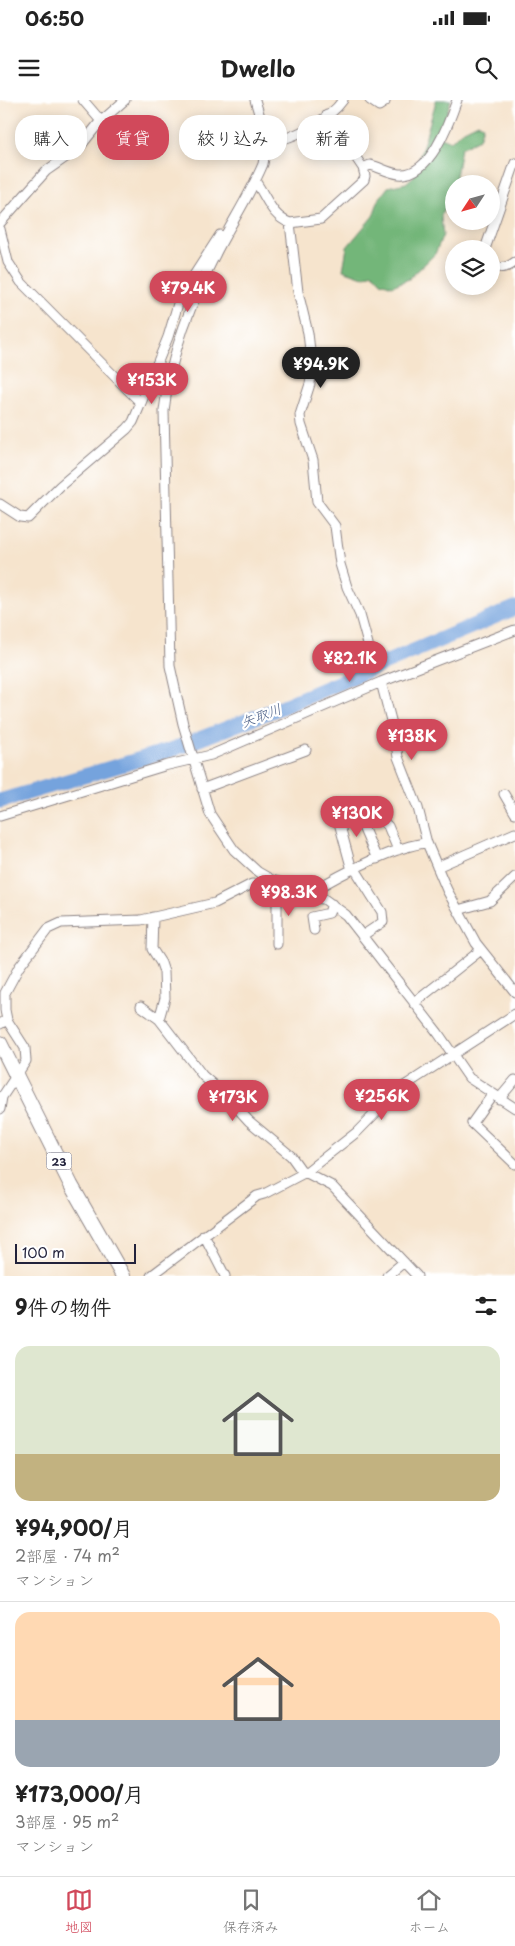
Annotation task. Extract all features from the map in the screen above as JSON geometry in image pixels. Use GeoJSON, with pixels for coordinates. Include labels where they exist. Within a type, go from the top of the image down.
{"type":"FeatureCollection","features":[{"type":"Feature","properties":{"kind":"main road","name":"23"},"geometry":{"type":"LineString","coordinates":[[0,1043],[71,1185],[123,1276]]}},
{"type":"Feature","properties":{"kind":"street"},"geometry":{"type":"LineString","coordinates":[[83,100],[97,117]]}},
{"type":"Feature","properties":{"kind":"street"},"geometry":{"type":"LineString","coordinates":[[109,115],[125,100]]}},
{"type":"Feature","properties":{"kind":"street"},"geometry":{"type":"LineString","coordinates":[[255,100],[259,115]]}},
{"type":"Feature","properties":{"kind":"street"},"geometry":{"type":"LineString","coordinates":[[327,115],[343,100]]}},
{"type":"Feature","properties":{"kind":"street"},"geometry":{"type":"LineString","coordinates":[[370,100],[379,106],[385,102]]}},
{"type":"Feature","properties":{"kind":"street"},"geometry":{"type":"LineString","coordinates":[[363,168],[370,165],[400,175],[410,173],[423,164],[447,129],[457,100]]}},
{"type":"Feature","properties":{"kind":"street"},"geometry":{"type":"LineString","coordinates":[[0,223],[46,171],[79,148],[97,127]]}},
{"type":"Feature","properties":{"kind":"street"},"geometry":{"type":"LineString","coordinates":[[264,160],[184,325],[166,388],[164,411],[170,666],[183,724],[202,790],[217,826],[246,862],[272,880],[313,891],[346,916],[438,1033],[452,1056],[469,1078],[515,1108]]}},
{"type":"Feature","properties":{"kind":"street"},"geometry":{"type":"LineString","coordinates":[[255,181],[280,219],[290,223],[313,222],[330,213],[364,180],[363,168],[358,160]]}},
{"type":"Feature","properties":{"kind":"street"},"geometry":{"type":"LineString","coordinates":[[488,240],[515,163]]}},
{"type":"Feature","properties":{"kind":"street"},"geometry":{"type":"LineString","coordinates":[[0,504],[20,517],[28,518],[60,486],[134,422],[168,337],[180,296],[227,224],[234,219]]}},
{"type":"Feature","properties":{"kind":"street"},"geometry":{"type":"LineString","coordinates":[[290,223],[298,292],[308,333],[312,368],[310,384],[300,415],[301,424],[313,460],[316,502],[335,526],[340,564],[347,587],[360,615],[368,644]]}},
{"type":"Feature","properties":{"kind":"street"},"geometry":{"type":"LineString","coordinates":[[0,229],[8,262],[21,282],[141,403]]}},
{"type":"Feature","properties":{"kind":"street"},"geometry":{"type":"LineString","coordinates":[[500,268],[509,267],[515,262]]}},
{"type":"Feature","properties":{"kind":"street"},"geometry":{"type":"LineString","coordinates":[[0,816],[164,766],[238,746],[381,682],[515,630]]}},
{"type":"Feature","properties":{"kind":"street"},"geometry":{"type":"LineString","coordinates":[[381,682],[394,732],[398,757],[418,808],[427,843],[437,867],[458,910],[481,950],[515,992]]}},
{"type":"Feature","properties":{"kind":"street"},"geometry":{"type":"LineString","coordinates":[[202,790],[306,750]]}},
{"type":"Feature","properties":{"kind":"street"},"geometry":{"type":"LineString","coordinates":[[504,794],[515,813]]}},
{"type":"Feature","properties":{"kind":"street"},"geometry":{"type":"LineString","coordinates":[[356,810],[377,859]]}},
{"type":"Feature","properties":{"kind":"street"},"geometry":{"type":"LineString","coordinates":[[327,815],[338,819],[354,869],[382,912],[383,922],[362,936]]}},
{"type":"Feature","properties":{"kind":"street"},"geometry":{"type":"LineString","coordinates":[[378,817],[388,826],[398,850]]}},
{"type":"Feature","properties":{"kind":"street"},"geometry":{"type":"LineString","coordinates":[[437,867],[515,833]]}},
{"type":"Feature","properties":{"kind":"street"},"geometry":{"type":"LineString","coordinates":[[313,891],[338,874],[398,850],[427,843]]}},
{"type":"Feature","properties":{"kind":"street"},"geometry":{"type":"LineString","coordinates":[[458,910],[490,901],[515,877]]}},
{"type":"Feature","properties":{"kind":"street"},"geometry":{"type":"LineString","coordinates":[[0,1109],[2,1097],[26,1061],[27,1054],[4,1022],[5,993],[19,967],[48,929],[68,922],[153,918],[215,902],[252,884],[329,902]]}},
{"type":"Feature","properties":{"kind":"street"},"geometry":{"type":"LineString","coordinates":[[277,890],[277,944]]}},
{"type":"Feature","properties":{"kind":"street"},"geometry":{"type":"LineString","coordinates":[[314,930],[312,917],[329,913],[329,902]]}},
{"type":"Feature","properties":{"kind":"street"},"geometry":{"type":"LineString","coordinates":[[153,918],[152,949],[161,963],[164,972],[165,998],[159,1019]]}},
{"type":"Feature","properties":{"kind":"street"},"geometry":{"type":"LineString","coordinates":[[414,1003],[481,950]]}},
{"type":"Feature","properties":{"kind":"street"},"geometry":{"type":"LineString","coordinates":[[141,1006],[159,1019],[203,1076],[226,1096],[249,1121],[291,1156],[301,1170],[332,1186],[417,1276]]}},
{"type":"Feature","properties":{"kind":"street"},"geometry":{"type":"LineString","coordinates":[[150,1276],[257,1196],[306,1172],[357,1132],[398,1090],[430,1067],[452,1056],[515,1014]]}},
{"type":"Feature","properties":{"kind":"street"},"geometry":{"type":"LineString","coordinates":[[515,1080],[472,1123],[515,1164]]}},
{"type":"Feature","properties":{"kind":"street"},"geometry":{"type":"LineString","coordinates":[[204,1236],[225,1276]]}},
{"type":"Feature","properties":{"kind":"street"},"geometry":{"type":"LineString","coordinates":[[387,1276],[404,1262]]}},
{"type":"Feature","properties":{"kind":"green space"},"geometry":{"type":"Polygon","coordinates":[[[435,100],[451,100],[439,136],[451,141],[460,132],[478,123],[483,126],[479,139],[461,148],[456,175],[445,175],[445,207],[441,216],[443,235],[435,254],[409,279],[392,286],[381,282],[373,273],[363,277],[343,270],[347,247],[373,216],[379,199],[388,187],[406,183],[414,176],[435,100]]]}},
{"type":"Feature","properties":{"kind":"waterway","name":"矢取川"},"geometry":{"type":"LineString","coordinates":[[0,801],[171,750],[279,708],[515,608]]}}]}
